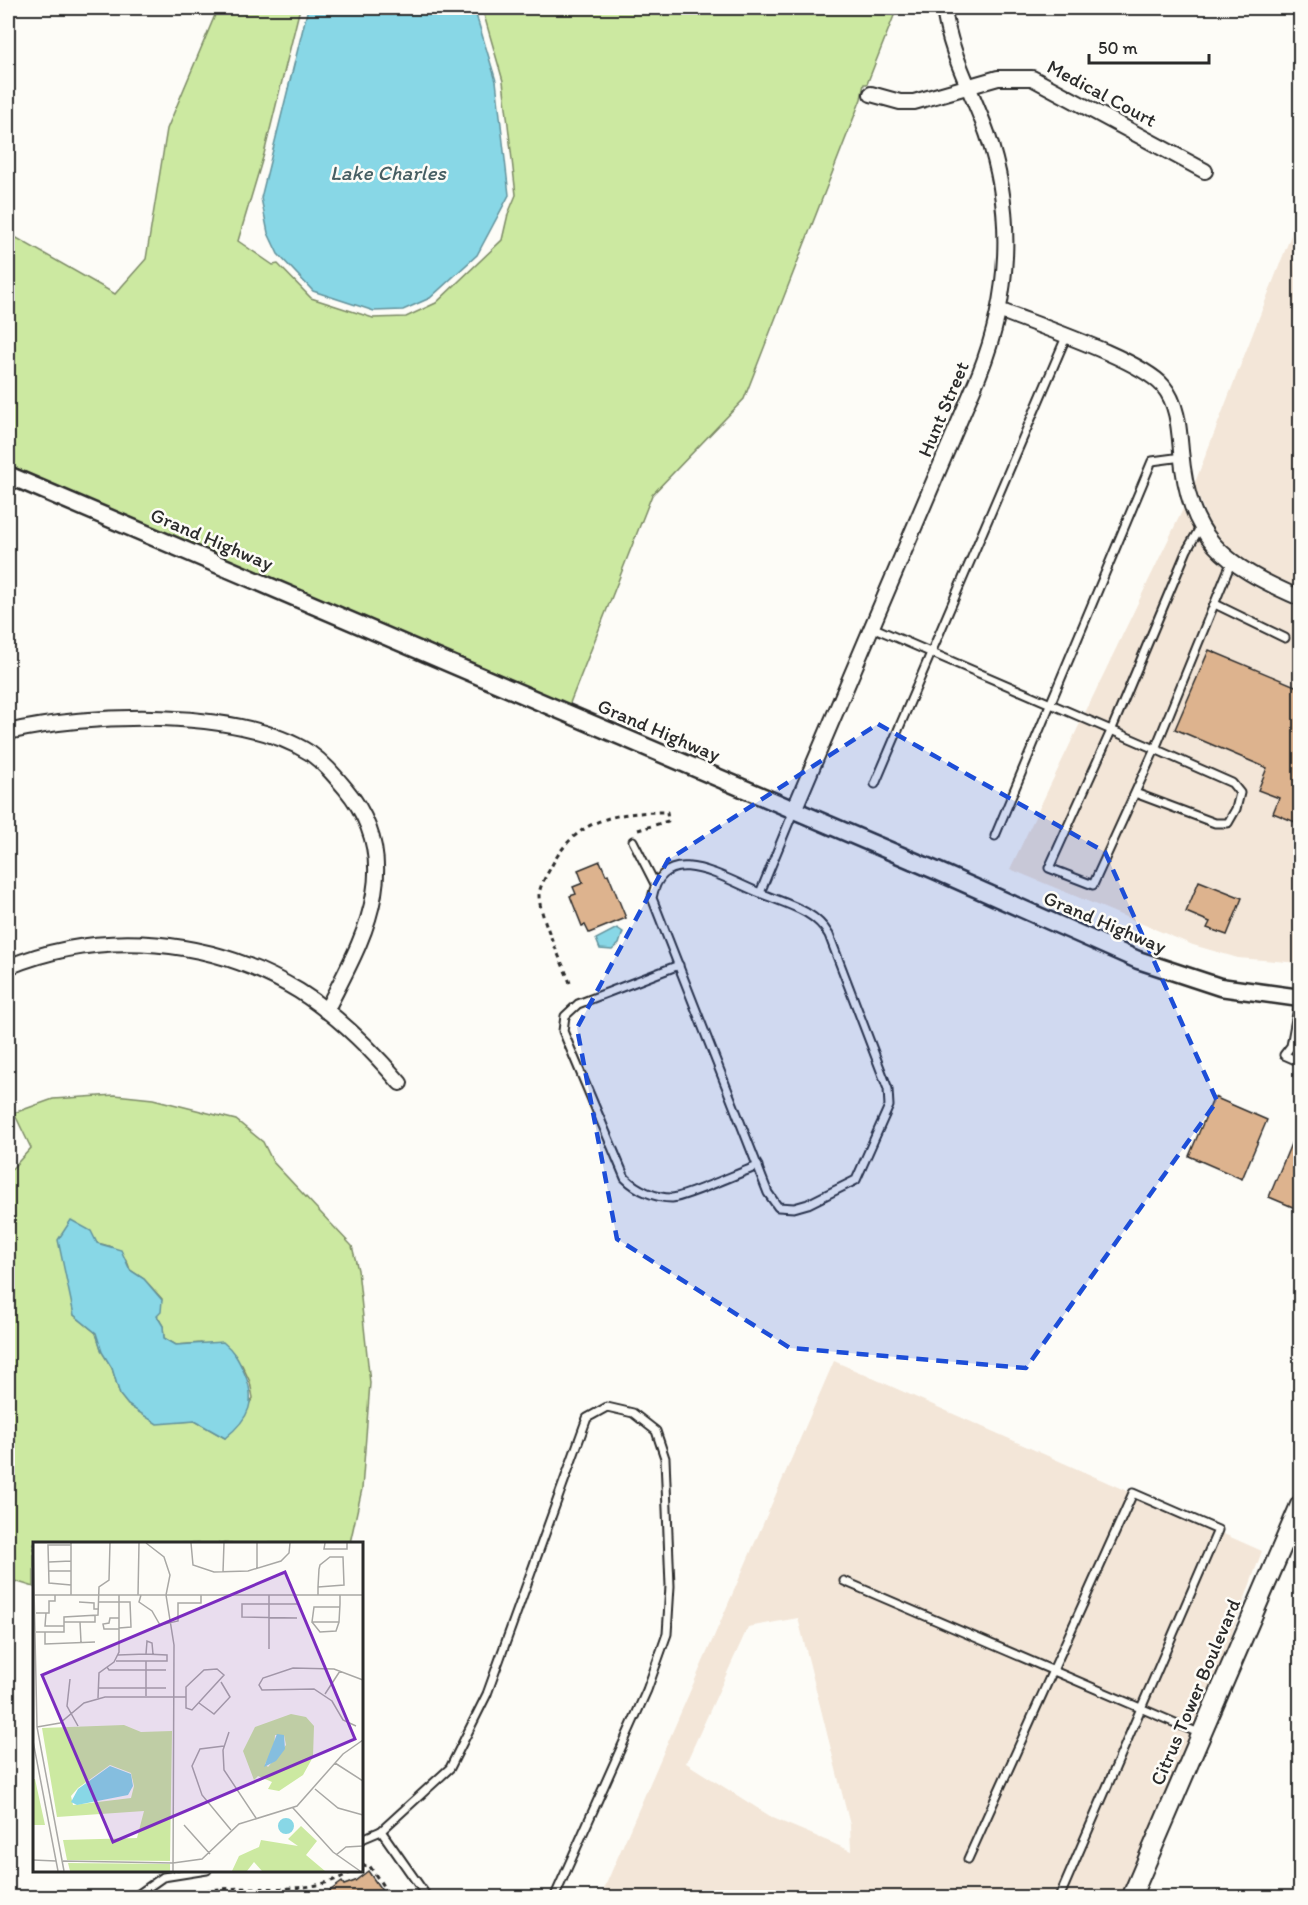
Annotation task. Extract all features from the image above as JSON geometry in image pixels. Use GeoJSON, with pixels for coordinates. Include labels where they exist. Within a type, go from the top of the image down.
{"type":"FeatureCollection","features":[{"type":"Feature","properties":{"kind":"main road","name":"Citrus Tower Boulevard"},"geometry":{"type":"LineString","coordinates":[[1131,1898],[1300,1505]]}},
{"type":"Feature","properties":{"kind":"street","name":"Hunt Street"},"geometry":{"type":"LineString","coordinates":[[794,810],[979,375],[999,310],[1005,267],[1004,202],[994,156],[950,38],[944,8]]}},
{"type":"Feature","properties":{"kind":"street","name":"Medical Court"},"geometry":{"type":"LineString","coordinates":[[871,94],[900,102],[914,102],[1010,76],[1032,78],[1205,171]]}},
{"type":"Feature","properties":{"kind":"street"},"geometry":{"type":"LineString","coordinates":[[999,310],[1142,369],[1164,387],[1176,412],[1188,498],[1201,526],[1231,562],[1261,581],[1300,598]]}},
{"type":"Feature","properties":{"kind":"street","name":"Grand Highway"},"geometry":{"type":"LineString","coordinates":[[8,475],[794,810],[1138,960],[1220,987],[1300,998]]}},
{"type":"Feature","properties":{"kind":"street"},"geometry":{"type":"LineString","coordinates":[[8,732],[57,722],[101,717],[202,722],[283,740],[324,763],[360,806],[366,817],[373,838],[376,866],[375,892],[369,918],[359,946],[326,1011]]}},
{"type":"Feature","properties":{"kind":"street"},"geometry":{"type":"LineString","coordinates":[[8,967],[48,952],[81,947],[160,944],[214,955],[266,973],[300,992],[326,1011],[374,1053],[400,1083]]}},
{"type":"Feature","properties":{"kind":"lane"},"geometry":{"type":"LineString","coordinates":[[875,784],[1066,337]]}},
{"type":"Feature","properties":{"kind":"lane"},"geometry":{"type":"LineString","coordinates":[[995,836],[1152,461],[1182,457]]}},
{"type":"Feature","properties":{"kind":"lane"},"geometry":{"type":"LineString","coordinates":[[1201,526],[1186,550],[1111,731],[1049,868],[1093,885],[1155,749],[1231,562]]}},
{"type":"Feature","properties":{"kind":"lane"},"geometry":{"type":"LineString","coordinates":[[1215,604],[1285,638]]}},
{"type":"Feature","properties":{"kind":"lane"},"geometry":{"type":"LineString","coordinates":[[872,626],[1232,783],[1240,793],[1236,808],[1228,823],[1215,823],[1135,793]]}},
{"type":"Feature","properties":{"kind":"lane"},"geometry":{"type":"LineString","coordinates":[[760,894],[794,810]]}},
{"type":"Feature","properties":{"kind":"lane"},"geometry":{"type":"LineString","coordinates":[[633,841],[655,884]]}},
{"type":"Feature","properties":{"kind":"lane"},"geometry":{"type":"LineString","coordinates":[[679,866],[695,867],[760,894],[806,912],[821,921],[829,935],[888,1089],[889,1106],[861,1173],[850,1185],[794,1208],[778,1207],[768,1193],[652,898],[655,884],[663,872],[679,866]]}},
{"type":"Feature","properties":{"kind":"lane"},"geometry":{"type":"LineString","coordinates":[[679,964],[578,1004],[565,1016],[563,1031],[625,1178],[634,1187],[654,1195],[674,1198],[758,1166]]}},
{"type":"Feature","properties":{"kind":"lane"},"geometry":{"type":"LineString","coordinates":[[1300,990],[1291,1046],[1284,1055],[1300,1062]]}},
{"type":"Feature","properties":{"kind":"lane"},"geometry":{"type":"LineString","coordinates":[[363,1839],[381,1831],[450,1768],[487,1694],[587,1418],[607,1407],[633,1413],[656,1431],[665,1458],[670,1586],[667,1634],[647,1690],[554,1898]]}},
{"type":"Feature","properties":{"kind":"lane"},"geometry":{"type":"LineString","coordinates":[[968,1859],[1133,1493],[1218,1530],[1059,1898]]}},
{"type":"Feature","properties":{"kind":"lane"},"geometry":{"type":"LineString","coordinates":[[844,1581],[1201,1734]]}},
{"type":"Feature","properties":{"kind":"lane"},"geometry":{"type":"LineString","coordinates":[[381,1831],[428,1898]]}},
{"type":"Feature","properties":{"kind":"lane"},"geometry":{"type":"LineString","coordinates":[[133,1898],[163,1877],[194,1872]]}},
{"type":"Feature","properties":{"kind":"path"},"geometry":{"type":"LineString","coordinates":[[570,983],[542,908],[541,888],[558,854],[569,838],[581,829],[636,811],[668,812],[668,821],[638,830]]}},
{"type":"Feature","properties":{"kind":"path"},"geometry":{"type":"LineString","coordinates":[[363,1866],[369,1865],[391,1898]]}},
{"type":"Feature","properties":{"kind":"path"},"geometry":{"type":"LineString","coordinates":[[180,1898],[210,1891],[284,1891],[335,1880],[350,1872]]}},
{"type":"Feature","properties":{"kind":"path"},"geometry":{"type":"LineString","coordinates":[[210,1891],[211,1898]]}},
{"type":"Feature","properties":{"kind":"path"},"geometry":{"type":"LineString","coordinates":[[284,1891],[285,1898]]}},
{"type":"Feature","properties":{"kind":"highlighted area"},"geometry":{"type":"Polygon","coordinates":[[[878,724],[1105,852],[1217,1101],[1026,1368],[790,1348],[617,1239],[577,1028],[668,860],[878,724]]]}},
{"type":"Feature","properties":{"kind":"shaded area"},"geometry":{"type":"Polygon","coordinates":[[[1300,212],[1300,588],[1250,566],[1227,547],[1209,523],[1194,485],[1300,212]]]}},
{"type":"Feature","properties":{"kind":"shaded area"},"geometry":{"type":"Polygon","coordinates":[[[1183,509],[1202,544],[1226,569],[1257,588],[1300,608],[1300,963],[1238,958],[1193,945],[1010,869],[1183,509]]]}},
{"type":"Feature","properties":{"kind":"shaded area"},"geometry":{"type":"Polygon","coordinates":[[[834,1361],[1262,1551],[1219,1670],[1121,1897],[600,1898],[834,1361]],[[798,1618],[748,1627],[686,1763],[773,1818],[851,1851],[850,1825],[798,1618]]]}},
{"type":"Feature","properties":{"kind":"green space"},"geometry":{"type":"Polygon","coordinates":[[[218,8],[300,8],[264,154],[238,241],[273,265],[278,264],[311,298],[373,318],[406,317],[436,303],[502,240],[508,214],[516,195],[503,81],[482,8],[897,8],[867,84],[864,84],[861,99],[744,399],[652,495],[568,708],[8,467],[8,233],[115,294],[146,259],[167,129],[218,8]]]}},
{"type":"Feature","properties":{"kind":"green space"},"geometry":{"type":"Polygon","coordinates":[[[115,1095],[153,1099],[236,1120],[263,1142],[273,1162],[352,1246],[358,1270],[370,1383],[362,1489],[350,1542],[33,1542],[33,1587],[8,1579],[8,1173],[31,1148],[14,1113],[53,1099],[115,1095]],[[97,1243],[71,1293],[74,1315],[96,1333],[102,1352],[112,1368],[120,1395],[128,1405],[157,1423],[195,1421],[225,1438],[253,1398],[250,1382],[242,1365],[201,1343],[176,1345],[164,1338],[163,1326],[157,1316],[162,1299],[144,1279],[130,1270],[126,1259],[114,1248],[97,1243]]]}},
{"type":"Feature","properties":{"kind":"water","name":"Lake Charles"},"geometry":{"type":"Polygon","coordinates":[[[308,8],[474,8],[496,81],[509,195],[477,255],[430,298],[403,310],[374,311],[313,291],[278,254],[268,233],[261,198],[308,8]]]}},
{"type":"Feature","properties":{"kind":"water"},"geometry":{"type":"Polygon","coordinates":[[[617,928],[623,932],[619,944],[612,950],[600,949],[596,939],[617,928]]]}},
{"type":"Feature","properties":{"kind":"water"},"geometry":{"type":"Polygon","coordinates":[[[71,1220],[91,1231],[97,1243],[121,1250],[130,1270],[144,1279],[162,1300],[161,1312],[157,1316],[163,1326],[164,1338],[176,1345],[223,1342],[235,1356],[248,1382],[250,1400],[245,1416],[234,1431],[225,1438],[195,1421],[157,1424],[128,1405],[120,1395],[112,1368],[102,1352],[96,1333],[74,1315],[58,1240],[71,1220]]]}},
{"type":"Feature","properties":{"kind":"building"},"geometry":{"type":"Polygon","coordinates":[[[1209,650],[1300,688],[1300,824],[1273,813],[1279,798],[1258,790],[1267,768],[1175,729],[1209,650]]]}},
{"type":"Feature","properties":{"kind":"building"},"geometry":{"type":"Polygon","coordinates":[[[600,861],[606,875],[608,874],[626,918],[589,933],[585,925],[582,926],[570,896],[576,894],[573,887],[583,883],[578,870],[600,861]]]}},
{"type":"Feature","properties":{"kind":"building"},"geometry":{"type":"Polygon","coordinates":[[[1199,881],[1242,898],[1227,935],[1207,928],[1210,922],[1186,912],[1199,881]]]}},
{"type":"Feature","properties":{"kind":"building"},"geometry":{"type":"Polygon","coordinates":[[[1214,1097],[1267,1120],[1242,1179],[1189,1156],[1214,1097]]]}},
{"type":"Feature","properties":{"kind":"building"},"geometry":{"type":"Polygon","coordinates":[[[1300,1122],[1300,1210],[1269,1197],[1300,1122]]]}},
{"type":"Feature","properties":{"kind":"building"},"geometry":{"type":"Polygon","coordinates":[[[368,1871],[387,1898],[320,1898],[342,1882],[344,1885],[355,1881],[368,1871]]]}}]}
